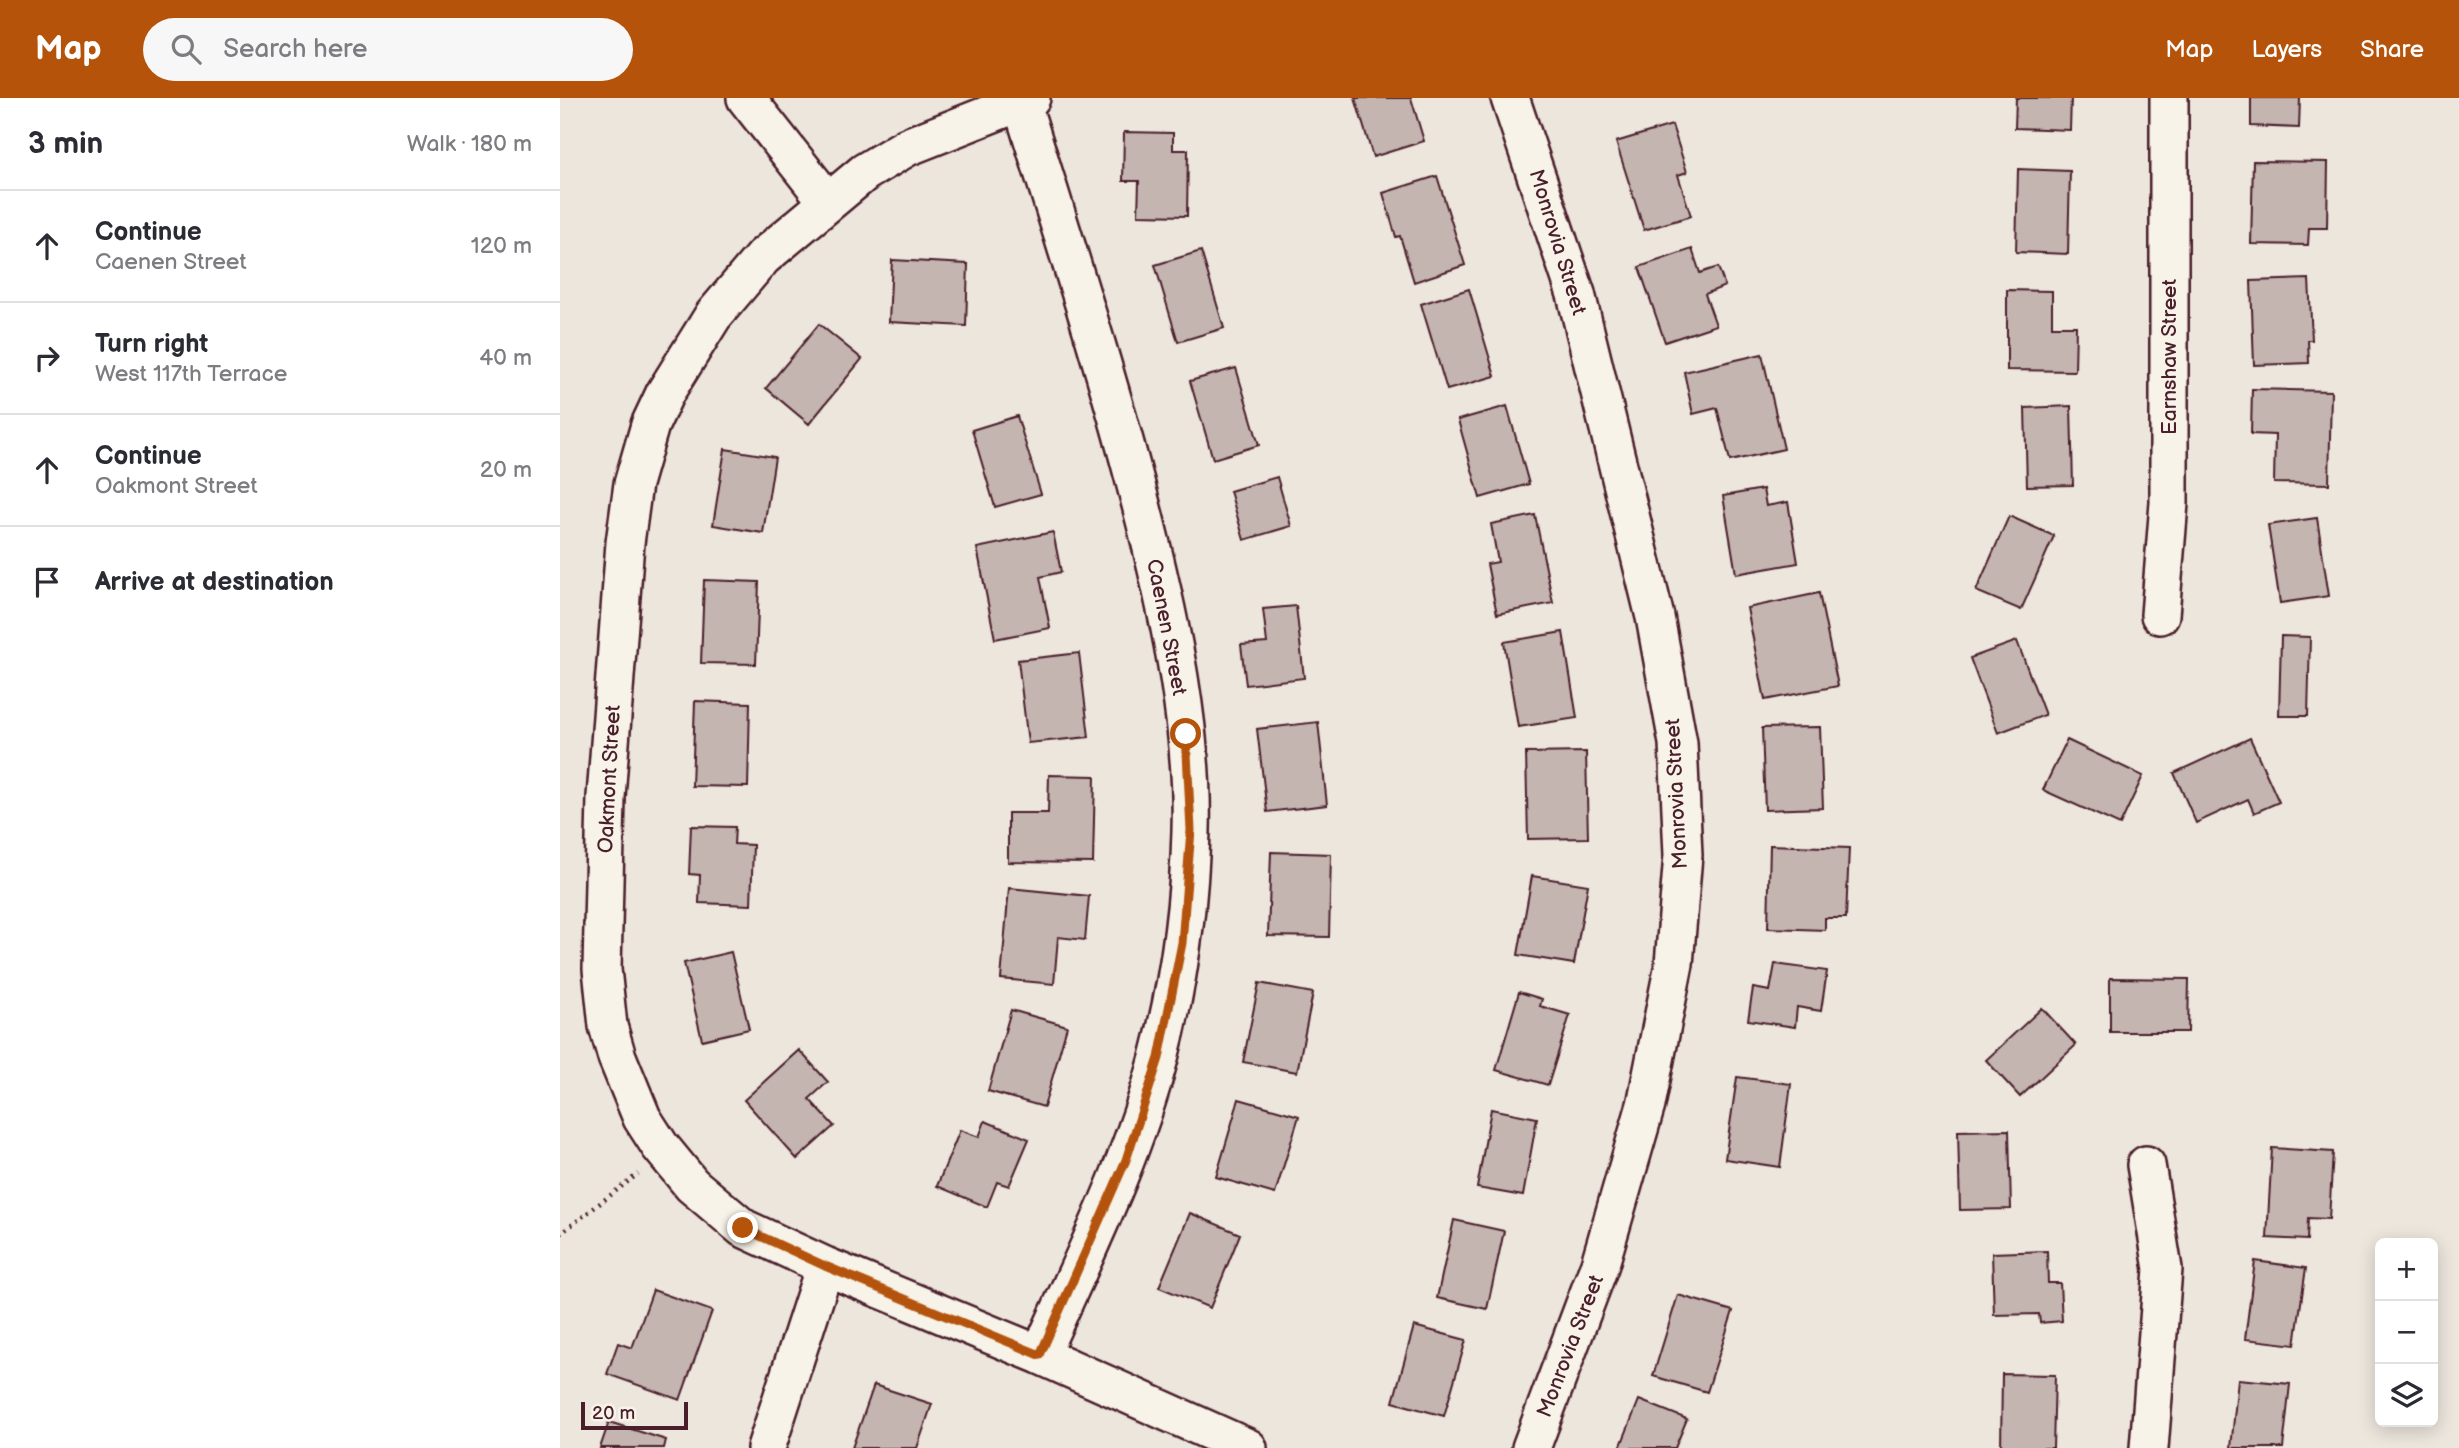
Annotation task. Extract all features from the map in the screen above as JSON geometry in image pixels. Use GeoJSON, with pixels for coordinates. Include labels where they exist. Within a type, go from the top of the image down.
{"type":"FeatureCollection","features":[{"type":"Feature","properties":{"kind":"street"},"geometry":{"type":"LineString","coordinates":[[746,98],[828,202]]}},
{"type":"Feature","properties":{"kind":"street","name":"Monrovia Street"},"geometry":{"type":"LineString","coordinates":[[1510,98],[1576,293],[1655,617],[1678,743],[1683,855],[1674,964],[1646,1105],[1600,1264],[1531,1448]]}},
{"type":"Feature","properties":{"kind":"street","name":"Earnshaw Street"},"geometry":{"type":"LineString","coordinates":[[2161,615],[2169,503],[2169,98]]}},
{"type":"Feature","properties":{"kind":"street","name":"Oakmont Street"},"geometry":{"type":"LineString","coordinates":[[1026,100],[907,147],[865,172],[763,257],[713,316],[665,393],[650,425],[633,484],[625,543],[606,797],[602,969],[608,1026],[617,1057],[642,1118],[692,1185],[743,1228],[825,1266],[1040,1355],[1248,1448]]}},
{"type":"Feature","properties":{"kind":"street","name":"Caenen Street"},"geometry":{"type":"LineString","coordinates":[[1026,100],[1123,432],[1166,605],[1186,734],[1191,830],[1182,943],[1159,1058],[1126,1160],[1040,1355]]}},
{"type":"Feature","properties":{"kind":"street"},"geometry":{"type":"LineString","coordinates":[[2146,1166],[2163,1269],[2149,1448]]}},
{"type":"Feature","properties":{"kind":"street"},"geometry":{"type":"LineString","coordinates":[[766,1448],[825,1266]]}},
{"type":"Feature","properties":{"kind":"path"},"geometry":{"type":"LineString","coordinates":[[560,1234],[666,1152]]}},
{"type":"Feature","properties":{"kind":"building"},"geometry":{"type":"Polygon","coordinates":[[[1355,98],[1411,98],[1424,141],[1373,157],[1355,98]]]}},
{"type":"Feature","properties":{"kind":"building"},"geometry":{"type":"Polygon","coordinates":[[[2016,98],[2071,98],[2070,130],[2015,128],[2016,98]]]}},
{"type":"Feature","properties":{"kind":"building"},"geometry":{"type":"Polygon","coordinates":[[[2251,98],[2300,98],[2299,128],[2251,126],[2251,98]]]}},
{"type":"Feature","properties":{"kind":"building"},"geometry":{"type":"Polygon","coordinates":[[[1672,125],[1687,172],[1678,175],[1691,216],[1644,230],[1616,142],[1672,125]]]}},
{"type":"Feature","properties":{"kind":"building"},"geometry":{"type":"Polygon","coordinates":[[[1124,132],[1173,133],[1173,150],[1188,150],[1187,216],[1138,215],[1139,181],[1123,181],[1124,132]]]}},
{"type":"Feature","properties":{"kind":"building"},"geometry":{"type":"Polygon","coordinates":[[[2253,161],[2328,162],[2327,228],[2309,228],[2308,245],[2251,244],[2253,161]]]}},
{"type":"Feature","properties":{"kind":"building"},"geometry":{"type":"Polygon","coordinates":[[[2018,169],[2070,171],[2068,254],[2016,252],[2018,169]]]}},
{"type":"Feature","properties":{"kind":"building"},"geometry":{"type":"Polygon","coordinates":[[[1437,176],[1465,265],[1414,282],[1400,236],[1396,237],[1383,193],[1437,176]]]}},
{"type":"Feature","properties":{"kind":"building"},"geometry":{"type":"Polygon","coordinates":[[[1692,249],[1700,273],[1718,267],[1725,286],[1705,294],[1716,325],[1665,342],[1639,267],[1692,249]]]}},
{"type":"Feature","properties":{"kind":"building"},"geometry":{"type":"Polygon","coordinates":[[[1201,251],[1224,328],[1178,342],[1155,265],[1201,251]]]}},
{"type":"Feature","properties":{"kind":"building"},"geometry":{"type":"Polygon","coordinates":[[[892,260],[968,264],[966,326],[889,322],[892,260]]]}},
{"type":"Feature","properties":{"kind":"building"},"geometry":{"type":"Polygon","coordinates":[[[2309,279],[2312,340],[2308,340],[2309,363],[2254,365],[2251,281],[2309,279]]]}},
{"type":"Feature","properties":{"kind":"building"},"geometry":{"type":"Polygon","coordinates":[[[1469,289],[1495,376],[1447,390],[1421,304],[1469,289]]]}},
{"type":"Feature","properties":{"kind":"building"},"geometry":{"type":"Polygon","coordinates":[[[2007,290],[2052,291],[2052,326],[2076,326],[2075,371],[2007,370],[2007,290]]]}},
{"type":"Feature","properties":{"kind":"building"},"geometry":{"type":"Polygon","coordinates":[[[819,324],[862,359],[809,424],[766,388],[819,324]]]}},
{"type":"Feature","properties":{"kind":"building"},"geometry":{"type":"Polygon","coordinates":[[[1762,354],[1784,449],[1730,461],[1717,408],[1693,414],[1684,372],[1762,354]]]}},
{"type":"Feature","properties":{"kind":"building"},"geometry":{"type":"Polygon","coordinates":[[[1236,368],[1259,445],[1213,459],[1190,381],[1236,368]]]}},
{"type":"Feature","properties":{"kind":"building"},"geometry":{"type":"Polygon","coordinates":[[[2252,389],[2331,391],[2329,484],[2274,483],[2275,435],[2251,434],[2252,389]]]}},
{"type":"Feature","properties":{"kind":"building"},"geometry":{"type":"Polygon","coordinates":[[[1507,406],[1529,484],[1480,498],[1458,420],[1507,406]]]}},
{"type":"Feature","properties":{"kind":"building"},"geometry":{"type":"Polygon","coordinates":[[[2071,406],[2073,485],[2027,486],[2025,408],[2071,406]]]}},
{"type":"Feature","properties":{"kind":"building"},"geometry":{"type":"Polygon","coordinates":[[[1017,416],[1041,494],[995,507],[972,430],[1017,416]]]}},
{"type":"Feature","properties":{"kind":"building"},"geometry":{"type":"Polygon","coordinates":[[[725,449],[775,457],[763,533],[713,525],[725,449]]]}},
{"type":"Feature","properties":{"kind":"building"},"geometry":{"type":"Polygon","coordinates":[[[1277,477],[1291,526],[1244,540],[1230,491],[1277,477]]]}},
{"type":"Feature","properties":{"kind":"building"},"geometry":{"type":"Polygon","coordinates":[[[1763,489],[1766,506],[1788,502],[1798,563],[1736,574],[1723,496],[1763,489]]]}},
{"type":"Feature","properties":{"kind":"building"},"geometry":{"type":"Polygon","coordinates":[[[1535,515],[1553,603],[1497,614],[1487,564],[1498,562],[1491,524],[1535,515]]]}},
{"type":"Feature","properties":{"kind":"building"},"geometry":{"type":"Polygon","coordinates":[[[2009,516],[2054,536],[2021,610],[1976,591],[2009,516]]]}},
{"type":"Feature","properties":{"kind":"building"},"geometry":{"type":"Polygon","coordinates":[[[2317,518],[2329,596],[2280,603],[2268,525],[2317,518]]]}},
{"type":"Feature","properties":{"kind":"building"},"geometry":{"type":"Polygon","coordinates":[[[1053,532],[1061,572],[1040,577],[1050,628],[995,639],[977,548],[1053,532]]]}},
{"type":"Feature","properties":{"kind":"building"},"geometry":{"type":"Polygon","coordinates":[[[704,580],[759,582],[756,664],[701,663],[704,580]]]}},
{"type":"Feature","properties":{"kind":"building"},"geometry":{"type":"Polygon","coordinates":[[[1819,593],[1838,686],[1765,700],[1747,608],[1819,593]]]}},
{"type":"Feature","properties":{"kind":"building"},"geometry":{"type":"Polygon","coordinates":[[[1296,606],[1304,678],[1246,685],[1241,645],[1267,643],[1263,609],[1296,606]]]}},
{"type":"Feature","properties":{"kind":"building"},"geometry":{"type":"Polygon","coordinates":[[[1563,632],[1577,718],[1518,727],[1504,642],[1563,632]]]}},
{"type":"Feature","properties":{"kind":"building"},"geometry":{"type":"Polygon","coordinates":[[[2281,636],[2310,637],[2308,716],[2279,716],[2281,636]]]}},
{"type":"Feature","properties":{"kind":"building"},"geometry":{"type":"Polygon","coordinates":[[[2017,641],[2045,715],[1998,733],[1970,658],[2017,641]]]}},
{"type":"Feature","properties":{"kind":"building"},"geometry":{"type":"Polygon","coordinates":[[[1079,653],[1089,737],[1028,743],[1018,660],[1079,653]]]}},
{"type":"Feature","properties":{"kind":"building"},"geometry":{"type":"Polygon","coordinates":[[[695,701],[750,703],[748,787],[692,786],[695,701]]]}},
{"type":"Feature","properties":{"kind":"building"},"geometry":{"type":"Polygon","coordinates":[[[1318,722],[1327,805],[1267,812],[1257,729],[1318,722]]]}},
{"type":"Feature","properties":{"kind":"building"},"geometry":{"type":"Polygon","coordinates":[[[1820,727],[1823,808],[1765,810],[1762,728],[1820,727]]]}},
{"type":"Feature","properties":{"kind":"building"},"geometry":{"type":"Polygon","coordinates":[[[2250,738],[2279,802],[2254,813],[2248,799],[2196,823],[2174,773],[2250,738]]]}},
{"type":"Feature","properties":{"kind":"building"},"geometry":{"type":"Polygon","coordinates":[[[2067,740],[2143,776],[2120,825],[2043,790],[2067,740]]]}},
{"type":"Feature","properties":{"kind":"building"},"geometry":{"type":"Polygon","coordinates":[[[1586,752],[1588,838],[1528,839],[1526,753],[1586,752]]]}},
{"type":"Feature","properties":{"kind":"building"},"geometry":{"type":"Polygon","coordinates":[[[1049,775],[1095,776],[1093,863],[1008,862],[1008,813],[1048,813],[1049,775]]]}},
{"type":"Feature","properties":{"kind":"building"},"geometry":{"type":"Polygon","coordinates":[[[691,826],[735,827],[734,844],[753,845],[751,905],[699,903],[700,875],[689,874],[691,826]]]}},
{"type":"Feature","properties":{"kind":"building"},"geometry":{"type":"Polygon","coordinates":[[[1770,845],[1849,848],[1846,918],[1825,918],[1825,930],[1768,928],[1770,845]]]}},
{"type":"Feature","properties":{"kind":"building"},"geometry":{"type":"Polygon","coordinates":[[[1271,852],[1331,854],[1329,937],[1268,936],[1271,852]]]}},
{"type":"Feature","properties":{"kind":"building"},"geometry":{"type":"Polygon","coordinates":[[[1532,876],[1588,885],[1574,964],[1518,955],[1532,876]]]}},
{"type":"Feature","properties":{"kind":"building"},"geometry":{"type":"Polygon","coordinates":[[[1009,888],[1089,896],[1085,940],[1058,937],[1054,984],[1001,979],[1009,888]]]}},
{"type":"Feature","properties":{"kind":"building"},"geometry":{"type":"Polygon","coordinates":[[[731,952],[749,1029],[702,1040],[684,963],[731,952]]]}},
{"type":"Feature","properties":{"kind":"building"},"geometry":{"type":"Polygon","coordinates":[[[1775,964],[1827,971],[1821,1011],[1797,1007],[1795,1027],[1748,1020],[1753,988],[1770,991],[1775,964]]]}},
{"type":"Feature","properties":{"kind":"building"},"geometry":{"type":"Polygon","coordinates":[[[2110,978],[2189,979],[2188,1032],[2110,1032],[2110,978]]]}},
{"type":"Feature","properties":{"kind":"building"},"geometry":{"type":"Polygon","coordinates":[[[1259,983],[1313,993],[1297,1072],[1243,1062],[1259,983]]]}},
{"type":"Feature","properties":{"kind":"building"},"geometry":{"type":"Polygon","coordinates":[[[1519,992],[1542,999],[1540,1006],[1570,1015],[1548,1085],[1496,1070],[1519,992]]]}},
{"type":"Feature","properties":{"kind":"building"},"geometry":{"type":"Polygon","coordinates":[[[2042,1008],[2076,1045],[2020,1097],[1986,1060],[2042,1008]]]}},
{"type":"Feature","properties":{"kind":"building"},"geometry":{"type":"Polygon","coordinates":[[[1011,1010],[1067,1026],[1044,1107],[988,1091],[1011,1010]]]}},
{"type":"Feature","properties":{"kind":"building"},"geometry":{"type":"Polygon","coordinates":[[[799,1050],[828,1082],[809,1099],[834,1126],[797,1159],[744,1100],[799,1050]]]}},
{"type":"Feature","properties":{"kind":"building"},"geometry":{"type":"Polygon","coordinates":[[[1737,1077],[1791,1084],[1780,1167],[1725,1159],[1737,1077]]]}},
{"type":"Feature","properties":{"kind":"building"},"geometry":{"type":"Polygon","coordinates":[[[1239,1099],[1299,1116],[1275,1194],[1216,1177],[1239,1099]]]}},
{"type":"Feature","properties":{"kind":"building"},"geometry":{"type":"Polygon","coordinates":[[[1491,1109],[1537,1118],[1523,1196],[1477,1188],[1491,1109]]]}},
{"type":"Feature","properties":{"kind":"building"},"geometry":{"type":"Polygon","coordinates":[[[985,1121],[1029,1139],[1009,1186],[997,1182],[987,1207],[937,1186],[960,1130],[979,1137],[985,1121]]]}},
{"type":"Feature","properties":{"kind":"building"},"geometry":{"type":"Polygon","coordinates":[[[2009,1130],[2011,1209],[1960,1210],[1958,1131],[2009,1130]]]}},
{"type":"Feature","properties":{"kind":"building"},"geometry":{"type":"Polygon","coordinates":[[[2272,1148],[2333,1152],[2329,1219],[2308,1218],[2307,1240],[2267,1238],[2272,1148]]]}},
{"type":"Feature","properties":{"kind":"building"},"geometry":{"type":"Polygon","coordinates":[[[1190,1213],[1240,1234],[1210,1308],[1159,1287],[1190,1213]]]}},
{"type":"Feature","properties":{"kind":"building"},"geometry":{"type":"Polygon","coordinates":[[[1454,1220],[1504,1231],[1487,1309],[1437,1298],[1454,1220]]]}},
{"type":"Feature","properties":{"kind":"building"},"geometry":{"type":"Polygon","coordinates":[[[2047,1251],[2048,1283],[2060,1283],[2062,1321],[2040,1323],[2039,1314],[1994,1315],[1992,1253],[2047,1251]]]}},
{"type":"Feature","properties":{"kind":"building"},"geometry":{"type":"Polygon","coordinates":[[[2255,1261],[2306,1268],[2295,1345],[2245,1339],[2255,1261]]]}},
{"type":"Feature","properties":{"kind":"building"},"geometry":{"type":"Polygon","coordinates":[[[653,1290],[712,1311],[680,1400],[607,1374],[618,1343],[632,1348],[653,1290]]]}},
{"type":"Feature","properties":{"kind":"building"},"geometry":{"type":"Polygon","coordinates":[[[1678,1295],[1733,1311],[1707,1392],[1653,1376],[1678,1295]]]}},
{"type":"Feature","properties":{"kind":"building"},"geometry":{"type":"Polygon","coordinates":[[[1414,1326],[1466,1340],[1444,1416],[1393,1402],[1414,1326]]]}},
{"type":"Feature","properties":{"kind":"building"},"geometry":{"type":"Polygon","coordinates":[[[2002,1374],[2055,1375],[2053,1448],[2001,1448],[2002,1374]]]}},
{"type":"Feature","properties":{"kind":"building"},"geometry":{"type":"Polygon","coordinates":[[[2238,1379],[2290,1384],[2283,1448],[2231,1448],[2238,1379]]]}},
{"type":"Feature","properties":{"kind":"building"},"geometry":{"type":"Polygon","coordinates":[[[874,1385],[932,1404],[917,1448],[852,1448],[874,1385]]]}},
{"type":"Feature","properties":{"kind":"building"},"geometry":{"type":"Polygon","coordinates":[[[1639,1400],[1687,1419],[1675,1448],[1620,1448],[1639,1400]]]}},
{"type":"Feature","properties":{"kind":"building"},"geometry":{"type":"Polygon","coordinates":[[[609,1422],[666,1440],[664,1448],[600,1448],[609,1422]]]}},
{"type":"Feature","properties":{"kind":"route"},"geometry":{"type":"LineString","coordinates":[[743,1228],[825,1266],[1040,1355],[1126,1160],[1159,1058],[1182,943],[1191,830],[1186,734]]}}]}
